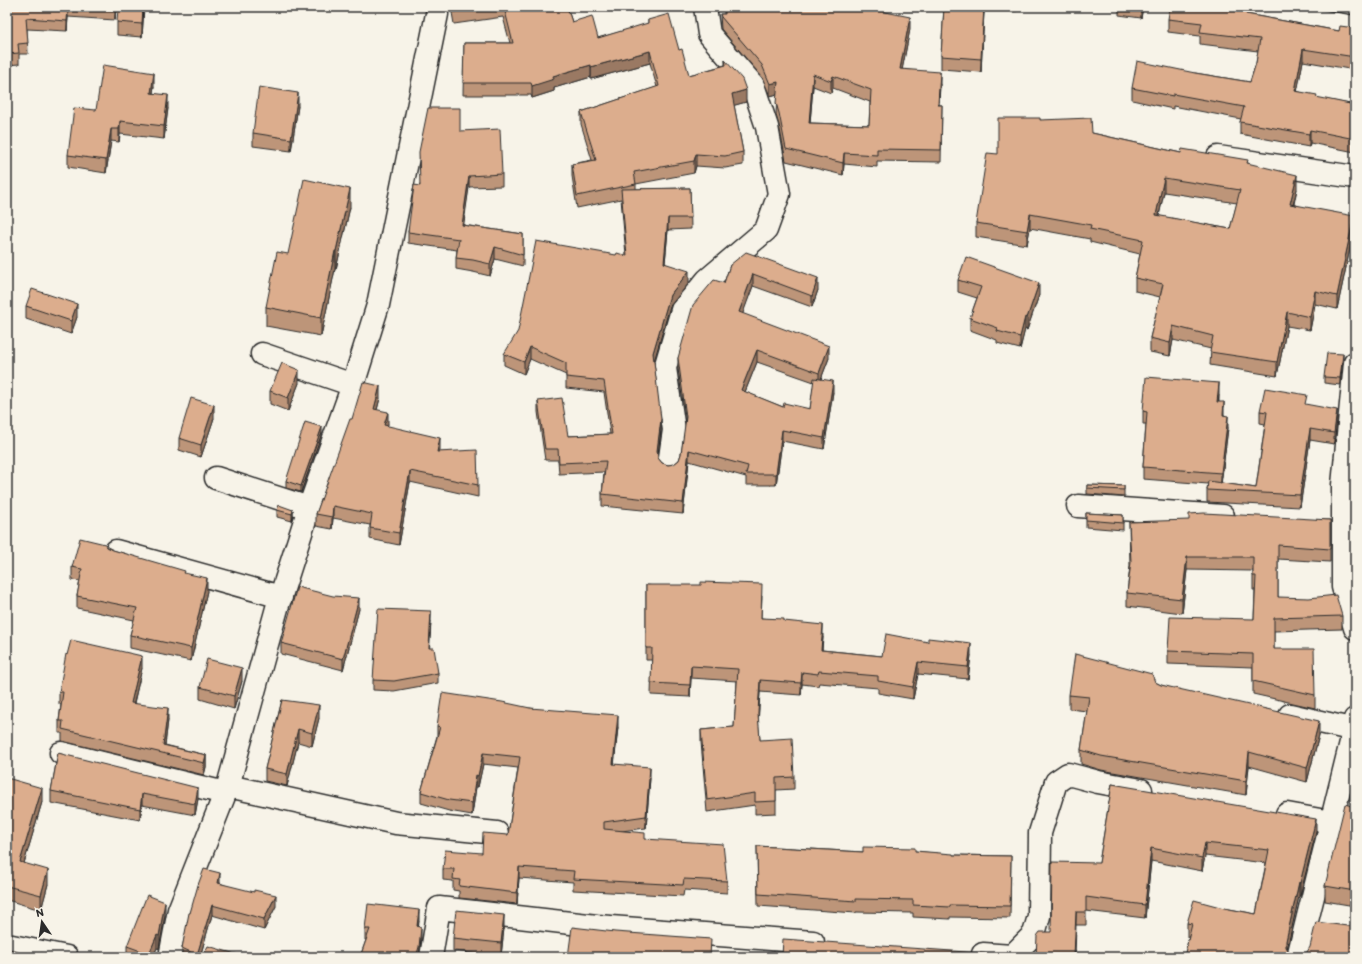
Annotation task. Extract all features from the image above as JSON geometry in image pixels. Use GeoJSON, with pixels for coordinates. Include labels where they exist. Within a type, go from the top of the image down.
{"type":"FeatureCollection","features":[{"type":"Feature","properties":{"kind":"street"},"geometry":{"type":"LineString","coordinates":[[669,464],[674,430],[665,368],[682,310],[707,280],[766,230],[779,194],[767,127],[753,84],[709,34],[705,7]]}},
{"type":"Feature","properties":{"kind":"street"},"geometry":{"type":"LineString","coordinates":[[1237,7],[1355,27]]}},
{"type":"Feature","properties":{"kind":"street"},"geometry":{"type":"LineString","coordinates":[[170,957],[179,910],[226,790],[281,597],[309,508],[353,385],[378,304],[437,14]]}},
{"type":"Feature","properties":{"kind":"street"},"geometry":{"type":"LineString","coordinates":[[1196,153],[1355,177]]}},
{"type":"Feature","properties":{"kind":"street"},"geometry":{"type":"LineString","coordinates":[[262,354],[353,385]]}},
{"type":"Feature","properties":{"kind":"street"},"geometry":{"type":"LineString","coordinates":[[1355,363],[1349,486],[1344,522],[1343,587],[1355,628]]}},
{"type":"Feature","properties":{"kind":"street"},"geometry":{"type":"LineString","coordinates":[[216,478],[309,508]]}},
{"type":"Feature","properties":{"kind":"street"},"geometry":{"type":"LineString","coordinates":[[1078,506],[1240,517]]}},
{"type":"Feature","properties":{"kind":"street"},"geometry":{"type":"LineString","coordinates":[[1320,521],[1344,522]]}},
{"type":"Feature","properties":{"kind":"street"},"geometry":{"type":"LineString","coordinates":[[116,551],[281,597]]}},
{"type":"Feature","properties":{"kind":"street"},"geometry":{"type":"LineString","coordinates":[[1270,711],[1355,726],[1298,957]]}},
{"type":"Feature","properties":{"kind":"street"},"geometry":{"type":"LineString","coordinates":[[61,753],[226,790],[396,823],[498,833]]}},
{"type":"Feature","properties":{"kind":"street"},"geometry":{"type":"LineString","coordinates":[[964,953],[1012,956],[1034,934],[1039,916],[1040,833],[1056,782],[1068,774],[1098,782],[1160,793]]}},
{"type":"Feature","properties":{"kind":"street"},"geometry":{"type":"LineString","coordinates":[[1269,811],[1331,822]]}},
{"type":"Feature","properties":{"kind":"street"},"geometry":{"type":"LineString","coordinates":[[431,957],[439,908],[597,926],[836,944]]}},
{"type":"Feature","properties":{"kind":"street"},"geometry":{"type":"LineString","coordinates":[[7,945],[33,954],[67,957]]}},
{"type":"Feature","properties":{"kind":"building"},"geometry":{"type":"Polygon","coordinates":[[[7,7],[68,7],[67,21],[26,18],[28,43],[18,44],[19,53],[7,54],[7,7]]]}},
{"type":"Feature","properties":{"kind":"building"},"geometry":{"type":"Polygon","coordinates":[[[75,7],[115,7],[115,10],[75,7]]]}},
{"type":"Feature","properties":{"kind":"building"},"geometry":{"type":"Polygon","coordinates":[[[118,7],[143,7],[142,24],[117,22],[118,7]]]}},
{"type":"Feature","properties":{"kind":"building"},"geometry":{"type":"Polygon","coordinates":[[[453,7],[488,7],[454,12],[453,7]]]}},
{"type":"Feature","properties":{"kind":"building"},"geometry":{"type":"Polygon","coordinates":[[[504,7],[567,7],[572,22],[592,16],[598,38],[648,23],[648,20],[669,14],[679,50],[682,49],[689,75],[726,65],[725,60],[742,79],[746,90],[732,94],[743,152],[725,156],[696,154],[694,161],[634,172],[636,184],[577,196],[572,164],[596,160],[581,112],[659,86],[650,51],[553,76],[554,79],[532,86],[531,83],[463,83],[464,43],[513,43],[504,7]]]}},
{"type":"Feature","properties":{"kind":"building"},"geometry":{"type":"Polygon","coordinates":[[[725,7],[867,7],[866,8],[910,17],[900,69],[940,72],[938,105],[942,105],[941,150],[877,149],[877,155],[844,153],[843,163],[786,149],[776,103],[778,82],[770,84],[762,65],[720,14],[725,14],[725,7]],[[813,74],[809,123],[869,125],[871,90],[833,76],[831,81],[813,74]]]}},
{"type":"Feature","properties":{"kind":"building"},"geometry":{"type":"Polygon","coordinates":[[[944,7],[984,7],[981,59],[941,56],[944,7]]]}},
{"type":"Feature","properties":{"kind":"building"},"geometry":{"type":"Polygon","coordinates":[[[1170,7],[1239,7],[1246,9],[1246,14],[1339,31],[1340,26],[1355,28],[1355,57],[1303,49],[1295,91],[1355,105],[1355,139],[1310,130],[1309,134],[1240,122],[1244,107],[1132,88],[1137,61],[1195,73],[1250,82],[1256,63],[1260,39],[1200,32],[1202,23],[1168,19],[1170,7]]]}},
{"type":"Feature","properties":{"kind":"building"},"geometry":{"type":"Polygon","coordinates":[[[103,65],[154,73],[151,93],[168,95],[164,126],[120,121],[119,129],[111,129],[106,160],[68,155],[74,108],[96,110],[103,65]]]}},
{"type":"Feature","properties":{"kind":"building"},"geometry":{"type":"Polygon","coordinates":[[[259,87],[298,93],[291,139],[253,133],[259,87]]]}},
{"type":"Feature","properties":{"kind":"building"},"geometry":{"type":"Polygon","coordinates":[[[428,108],[460,108],[460,131],[500,129],[502,174],[469,176],[462,225],[523,234],[523,255],[495,247],[490,264],[456,258],[459,239],[408,232],[414,185],[420,186],[419,152],[428,108]]]}},
{"type":"Feature","properties":{"kind":"building"},"geometry":{"type":"Polygon","coordinates":[[[998,118],[1040,118],[1040,120],[1091,118],[1092,133],[1181,153],[1182,149],[1248,160],[1247,163],[1297,175],[1290,204],[1354,216],[1337,296],[1315,291],[1310,317],[1287,312],[1277,362],[1210,352],[1213,336],[1173,326],[1170,343],[1150,338],[1163,284],[1135,278],[1143,240],[1090,229],[1091,225],[1030,214],[1027,231],[976,223],[987,153],[998,154],[998,118]],[[1164,178],[1156,215],[1230,229],[1240,190],[1164,178]]]}},
{"type":"Feature","properties":{"kind":"building"},"geometry":{"type":"Polygon","coordinates":[[[304,179],[350,189],[321,318],[266,307],[277,252],[288,254],[304,179]]]}},
{"type":"Feature","properties":{"kind":"building"},"geometry":{"type":"Polygon","coordinates":[[[690,188],[691,218],[668,218],[664,263],[689,271],[670,295],[653,353],[661,419],[657,451],[658,458],[662,463],[668,465],[674,464],[679,460],[681,454],[686,417],[678,358],[693,305],[714,280],[724,283],[730,265],[746,252],[818,278],[812,296],[753,274],[739,312],[829,346],[819,373],[757,350],[741,390],[783,407],[784,403],[810,409],[814,378],[833,381],[824,438],[782,430],[776,474],[746,474],[748,466],[689,450],[683,503],[602,494],[606,461],[559,463],[558,449],[545,449],[538,401],[562,398],[568,436],[612,434],[604,381],[566,377],[566,363],[530,347],[524,362],[504,354],[518,331],[536,241],[616,255],[617,253],[627,256],[621,189],[690,188]]]}},
{"type":"Feature","properties":{"kind":"building"},"geometry":{"type":"Polygon","coordinates":[[[966,257],[1039,283],[1027,318],[1025,317],[1020,337],[997,331],[998,328],[970,318],[981,287],[958,280],[966,257]]]}},
{"type":"Feature","properties":{"kind":"building"},"geometry":{"type":"Polygon","coordinates":[[[32,289],[77,304],[71,321],[26,306],[32,289]]]}},
{"type":"Feature","properties":{"kind":"building"},"geometry":{"type":"Polygon","coordinates":[[[1327,353],[1343,354],[1340,378],[1324,377],[1327,353]]]}},
{"type":"Feature","properties":{"kind":"building"},"geometry":{"type":"Polygon","coordinates":[[[282,363],[299,370],[288,398],[270,391],[282,363]]]}},
{"type":"Feature","properties":{"kind":"building"},"geometry":{"type":"Polygon","coordinates":[[[1146,377],[1219,383],[1217,402],[1224,402],[1223,415],[1228,416],[1221,473],[1143,467],[1147,412],[1143,411],[1146,377]]]}},
{"type":"Feature","properties":{"kind":"building"},"geometry":{"type":"Polygon","coordinates":[[[363,382],[380,386],[374,409],[388,412],[384,425],[440,438],[437,452],[477,450],[478,485],[410,471],[399,533],[370,528],[372,514],[333,506],[332,517],[316,514],[350,419],[352,419],[363,382]]]}},
{"type":"Feature","properties":{"kind":"building"},"geometry":{"type":"Polygon","coordinates":[[[1265,388],[1307,395],[1305,404],[1337,410],[1334,433],[1310,429],[1300,495],[1207,490],[1208,481],[1256,488],[1267,412],[1260,411],[1265,388]]]}},
{"type":"Feature","properties":{"kind":"building"},"geometry":{"type":"Polygon","coordinates":[[[191,398],[214,405],[201,445],[179,438],[191,398]]]}},
{"type":"Feature","properties":{"kind":"building"},"geometry":{"type":"Polygon","coordinates":[[[305,422],[322,427],[301,486],[286,481],[305,422]]]}},
{"type":"Feature","properties":{"kind":"building"},"geometry":{"type":"Polygon","coordinates":[[[1087,485],[1124,486],[1124,490],[1087,488],[1087,485]]]}},
{"type":"Feature","properties":{"kind":"building"},"geometry":{"type":"Polygon","coordinates":[[[279,505],[293,510],[292,514],[277,510],[279,505]]]}},
{"type":"Feature","properties":{"kind":"building"},"geometry":{"type":"Polygon","coordinates":[[[1086,513],[1123,515],[1123,523],[1086,520],[1086,513]]]}},
{"type":"Feature","properties":{"kind":"building"},"geometry":{"type":"Polygon","coordinates":[[[1204,513],[1330,520],[1330,549],[1278,545],[1278,597],[1309,598],[1336,595],[1342,616],[1274,618],[1274,649],[1314,649],[1315,695],[1253,681],[1253,654],[1168,651],[1170,617],[1254,619],[1256,576],[1253,576],[1253,557],[1187,557],[1182,599],[1127,593],[1131,562],[1129,522],[1189,520],[1189,514],[1204,513]]]}},
{"type":"Feature","properties":{"kind":"building"},"geometry":{"type":"Polygon","coordinates":[[[80,538],[105,544],[113,550],[185,571],[184,573],[207,578],[191,648],[130,635],[137,608],[77,596],[82,569],[72,567],[80,538]]]}},
{"type":"Feature","properties":{"kind":"building"},"geometry":{"type":"Polygon","coordinates":[[[701,582],[762,584],[761,618],[784,619],[784,621],[823,625],[821,650],[882,656],[886,634],[928,642],[928,638],[971,643],[968,667],[918,662],[913,687],[878,681],[878,676],[819,671],[818,674],[802,672],[801,683],[760,680],[758,713],[760,740],[792,738],[794,777],[776,778],[776,801],[755,802],[755,793],[707,800],[701,730],[734,727],[738,669],[691,666],[690,685],[651,683],[652,648],[646,648],[646,585],[701,585],[701,582]]]}},
{"type":"Feature","properties":{"kind":"building"},"geometry":{"type":"Polygon","coordinates":[[[297,587],[333,596],[359,598],[343,659],[281,643],[297,587]]]}},
{"type":"Feature","properties":{"kind":"building"},"geometry":{"type":"Polygon","coordinates":[[[378,609],[431,611],[429,648],[434,648],[438,673],[394,681],[373,680],[378,609]]]}},
{"type":"Feature","properties":{"kind":"building"},"geometry":{"type":"Polygon","coordinates":[[[71,640],[142,656],[131,703],[168,708],[163,745],[206,755],[204,763],[62,729],[63,721],[59,721],[63,692],[59,692],[66,654],[67,655],[71,640]]]}},
{"type":"Feature","properties":{"kind":"building"},"geometry":{"type":"Polygon","coordinates":[[[1075,654],[1152,674],[1155,682],[1161,685],[1319,721],[1307,768],[1249,752],[1246,781],[1101,756],[1081,750],[1089,697],[1069,695],[1075,654]]]}},
{"type":"Feature","properties":{"kind":"building"},"geometry":{"type":"Polygon","coordinates":[[[207,659],[242,668],[234,696],[200,687],[207,659]]]}},
{"type":"Feature","properties":{"kind":"building"},"geometry":{"type":"Polygon","coordinates":[[[442,693],[502,702],[530,708],[618,715],[613,764],[650,767],[646,816],[604,822],[604,829],[645,833],[645,839],[723,844],[727,881],[684,879],[683,885],[573,879],[574,871],[519,867],[517,893],[459,886],[460,880],[453,879],[454,869],[443,869],[445,850],[482,853],[483,833],[508,835],[520,757],[483,753],[478,776],[476,775],[472,803],[449,800],[421,792],[440,727],[437,726],[442,693]]]}},
{"type":"Feature","properties":{"kind":"building"},"geometry":{"type":"Polygon","coordinates":[[[282,700],[319,705],[312,733],[298,729],[287,774],[265,769],[282,700]]]}},
{"type":"Feature","properties":{"kind":"building"},"geometry":{"type":"Polygon","coordinates":[[[58,753],[198,788],[195,804],[142,794],[140,809],[51,791],[58,753]]]}},
{"type":"Feature","properties":{"kind":"building"},"geometry":{"type":"Polygon","coordinates":[[[7,778],[42,788],[20,862],[48,870],[41,895],[7,886],[7,778]]]}},
{"type":"Feature","properties":{"kind":"building"},"geometry":{"type":"Polygon","coordinates":[[[1112,784],[1316,819],[1300,883],[1299,882],[1286,947],[1290,953],[1295,956],[1301,956],[1307,952],[1310,947],[1316,922],[1355,927],[1355,957],[1184,957],[1192,924],[1187,923],[1194,900],[1256,914],[1269,850],[1205,843],[1202,858],[1151,848],[1145,905],[1086,897],[1086,912],[1076,912],[1074,957],[1036,957],[1037,936],[1040,932],[1051,932],[1052,862],[1099,863],[1112,784]]]}},
{"type":"Feature","properties":{"kind":"building"},"geometry":{"type":"Polygon","coordinates":[[[1345,804],[1355,807],[1355,891],[1325,886],[1345,804]]]}},
{"type":"Feature","properties":{"kind":"building"},"geometry":{"type":"Polygon","coordinates":[[[757,846],[863,852],[863,847],[915,848],[915,851],[953,855],[1011,856],[1010,906],[950,905],[950,907],[913,905],[913,900],[856,899],[856,901],[758,894],[757,846]]]}},
{"type":"Feature","properties":{"kind":"building"},"geometry":{"type":"Polygon","coordinates":[[[204,869],[220,873],[218,883],[254,892],[254,890],[276,895],[264,919],[212,905],[197,955],[182,948],[189,913],[204,869]]]}},
{"type":"Feature","properties":{"kind":"building"},"geometry":{"type":"Polygon","coordinates":[[[147,895],[165,902],[159,936],[157,935],[149,954],[127,946],[147,895]]]}},
{"type":"Feature","properties":{"kind":"building"},"geometry":{"type":"Polygon","coordinates":[[[368,904],[419,910],[417,926],[421,928],[419,947],[416,957],[360,957],[370,929],[365,929],[368,904]]]}},
{"type":"Feature","properties":{"kind":"building"},"geometry":{"type":"Polygon","coordinates":[[[456,910],[504,915],[501,943],[453,938],[456,910]]]}},
{"type":"Feature","properties":{"kind":"building"},"geometry":{"type":"Polygon","coordinates":[[[572,927],[615,932],[711,939],[710,957],[568,957],[572,927]]]}},
{"type":"Feature","properties":{"kind":"building"},"geometry":{"type":"Polygon","coordinates":[[[783,939],[1036,957],[782,957],[783,939]]]}},
{"type":"Feature","properties":{"kind":"building"},"geometry":{"type":"Polygon","coordinates":[[[208,946],[239,955],[238,957],[202,957],[208,946]]]}},
{"type":"Feature","properties":{"kind":"building"},"geometry":{"type":"Polygon","coordinates":[[[8,948],[30,957],[7,957],[8,948]]]}},
{"type":"Feature","properties":{"kind":"building"},"geometry":{"type":"Polygon","coordinates":[[[41,953],[61,957],[39,957],[41,953]]]}},
{"type":"Feature","properties":{"kind":"building"},"geometry":{"type":"Polygon","coordinates":[[[77,953],[96,957],[72,957],[77,953]]]}}]}
